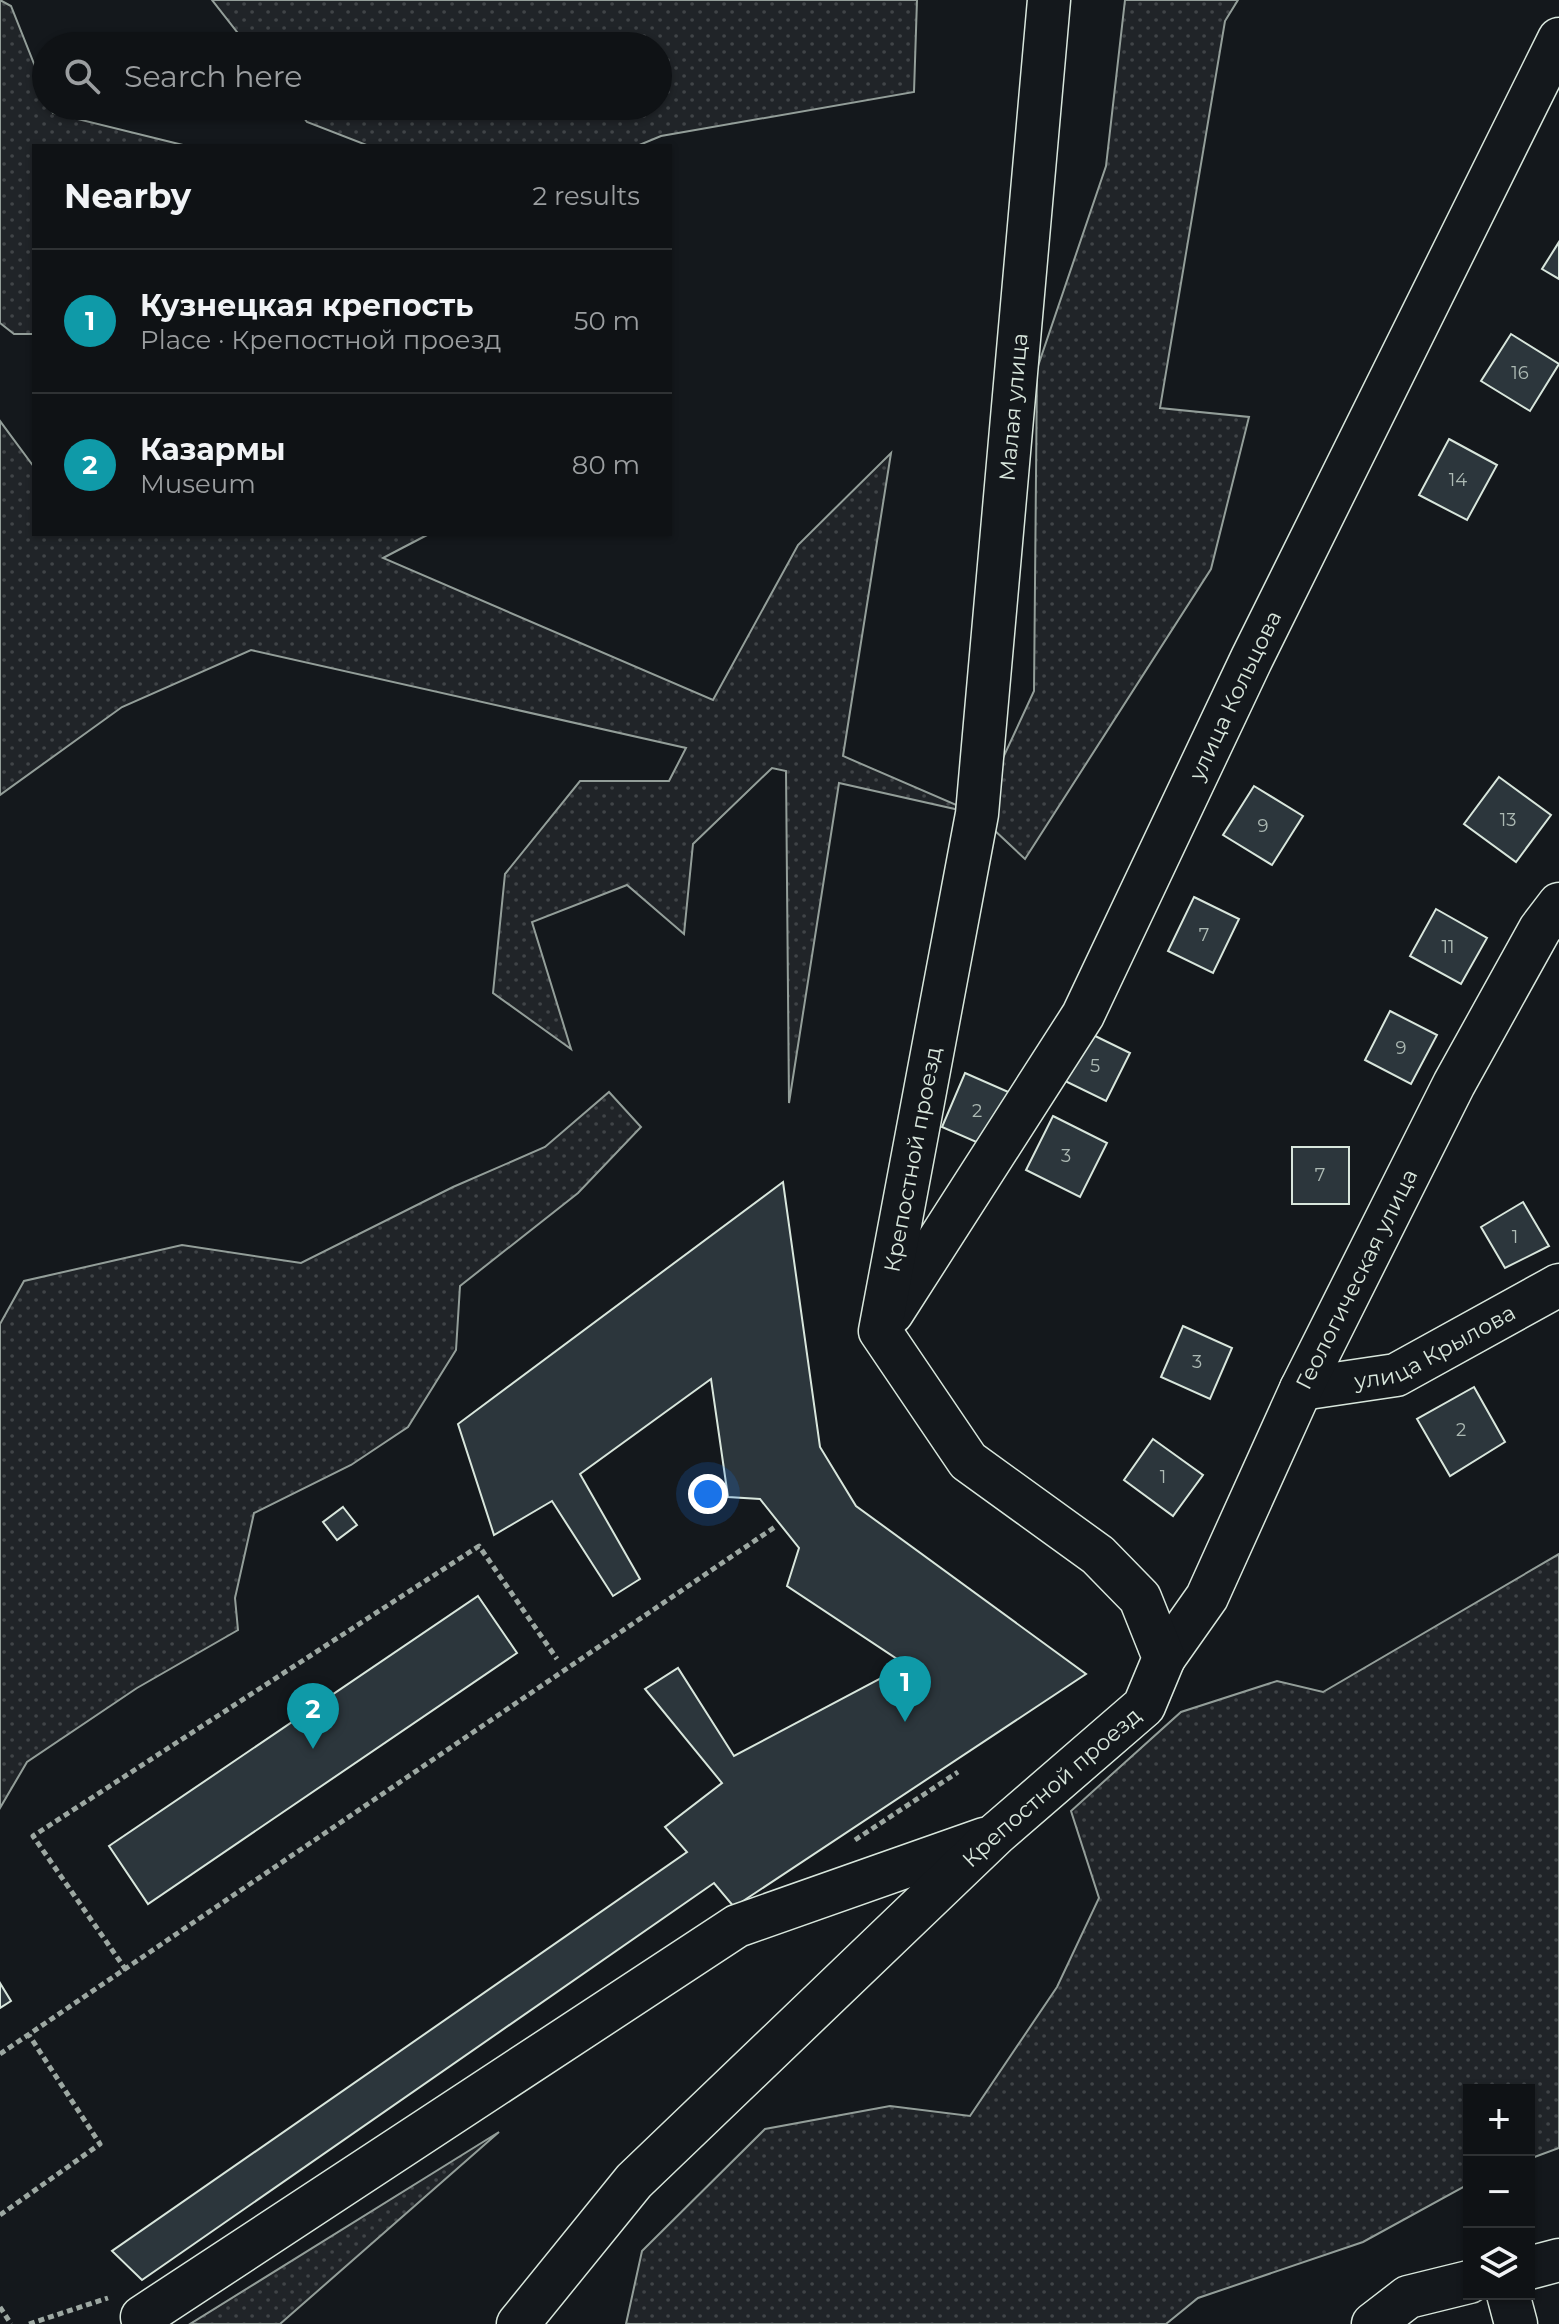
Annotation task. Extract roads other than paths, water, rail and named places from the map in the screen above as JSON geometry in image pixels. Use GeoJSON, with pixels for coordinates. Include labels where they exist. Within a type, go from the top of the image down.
{"type":"FeatureCollection","features":[{"type":"Feature","properties":{"kind":"street","name":"Малая улица"},"geometry":{"type":"LineString","coordinates":[[977,814],[1049,0]]}},
{"type":"Feature","properties":{"kind":"street","name":"улица Кольцова"},"geometry":{"type":"LineString","coordinates":[[880,1331],[1083,1015],[1252,658],[1559,39]]}},
{"type":"Feature","properties":{"kind":"street","name":"Крепостной проезд"},"geometry":{"type":"LineString","coordinates":[[880,1331],[977,814]]}},
{"type":"Feature","properties":{"kind":"street","name":"Геологическая улица"},"geometry":{"type":"LineString","coordinates":[[1164,1658],[1207,1597],[1301,1389],[1454,1084],[1540,929],[1559,904]]}},
{"type":"Feature","properties":{"kind":"street","name":"улица Крылова"},"geometry":{"type":"LineString","coordinates":[[1301,1389],[1396,1375],[1559,1285]]}},
{"type":"Feature","properties":{"kind":"street"},"geometry":{"type":"LineString","coordinates":[[880,1331],[968,1461],[1098,1555],[1140,1598],[1164,1658]]}},
{"type":"Feature","properties":{"kind":"street","name":"Крепостной проезд"},"geometry":{"type":"LineString","coordinates":[[518,2324],[634,2181],[996,1834],[1144,1706],[1164,1658]]}},
{"type":"Feature","properties":{"kind":"street"},"geometry":{"type":"LineString","coordinates":[[142,2317],[737,1926],[996,1834]]}},
{"type":"Feature","properties":{"kind":"street"},"geometry":{"type":"LineString","coordinates":[[1535,2266],[1559,2260]]}},
{"type":"Feature","properties":{"kind":"street"},"geometry":{"type":"LineString","coordinates":[[1373,2324],[1408,2297],[1463,2283]]}},
{"type":"Feature","properties":{"kind":"street"},"geometry":{"type":"LineString","coordinates":[[1510,2300],[1516,2324]]}},
{"type":"Feature","properties":{"kind":"place","name":"Кузнецкая крепость"},"geometry":{"type":"Point","coordinates":[905,1722]}},
{"type":"Feature","properties":{"kind":"place","name":"Казармы"},"geometry":{"type":"Point","coordinates":[313,1749]}}]}
